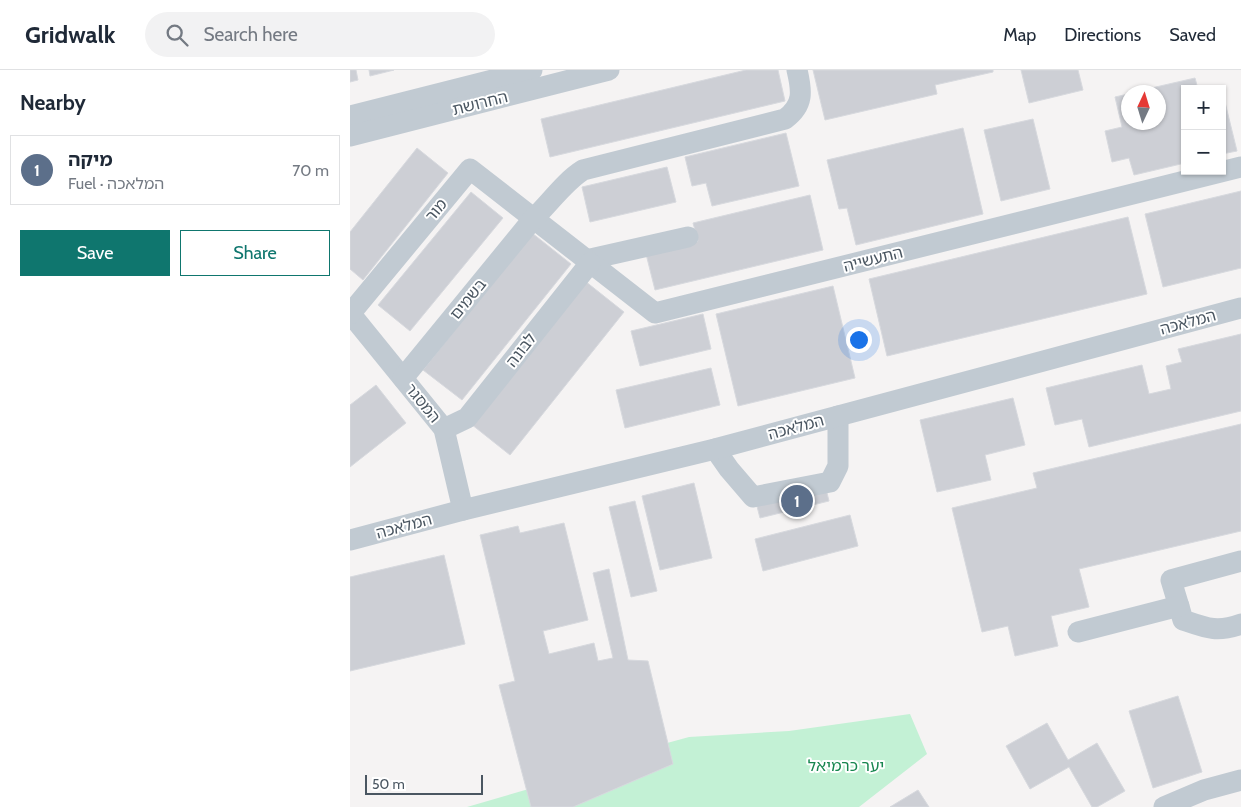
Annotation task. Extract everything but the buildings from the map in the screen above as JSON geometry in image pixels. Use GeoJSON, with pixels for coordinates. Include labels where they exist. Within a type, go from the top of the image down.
{"type":"FeatureCollection","features":[{"type":"Feature","properties":{"kind":"street","name":"החרושת"},"geometry":{"type":"LineString","coordinates":[[350,116],[492,76],[532,70]]}},
{"type":"Feature","properties":{"kind":"street","name":"החרושת"},"geometry":{"type":"LineString","coordinates":[[350,136],[609,70]]}},
{"type":"Feature","properties":{"kind":"street","name":"בשמים"},"geometry":{"type":"LineString","coordinates":[[403,378],[533,219],[572,178],[583,170],[785,119],[797,108],[800,99],[801,88],[796,70]]}},
{"type":"Feature","properties":{"kind":"street","name":"התעשייה"},"geometry":{"type":"LineString","coordinates":[[533,219],[655,313],[1241,167]]}},
{"type":"Feature","properties":{"kind":"street","name":"מור"},"geometry":{"type":"LineString","coordinates":[[350,314],[470,169],[533,219]]}},
{"type":"Feature","properties":{"kind":"street"},"geometry":{"type":"LineString","coordinates":[[588,261],[688,237]]}},
{"type":"Feature","properties":{"kind":"street","name":"לבונה"},"geometry":{"type":"LineString","coordinates":[[444,428],[467,418],[588,261]]}},
{"type":"Feature","properties":{"kind":"street","name":"המלאכה"},"geometry":{"type":"LineString","coordinates":[[350,540],[463,510],[715,449],[1241,308]]}},
{"type":"Feature","properties":{"kind":"street","name":"המסגר"},"geometry":{"type":"LineString","coordinates":[[350,314],[444,428],[463,510]]}},
{"type":"Feature","properties":{"kind":"street"},"geometry":{"type":"LineString","coordinates":[[715,449],[729,470],[753,497],[830,482],[838,466],[838,416]]}},
{"type":"Feature","properties":{"kind":"street"},"geometry":{"type":"LineString","coordinates":[[1241,561],[1171,580],[1183,620],[1212,629],[1231,628],[1241,624]]}},
{"type":"Feature","properties":{"kind":"street"},"geometry":{"type":"LineString","coordinates":[[1078,632],[1179,606]]}},
{"type":"Feature","properties":{"kind":"street"},"geometry":{"type":"LineString","coordinates":[[1164,807],[1204,790],[1241,780]]}},
{"type":"Feature","properties":{"kind":"green space","name":"יער כרמיאל"},"geometry":{"type":"Polygon","coordinates":[[[910,714],[927,754],[859,807],[467,807],[563,779],[649,748],[689,737],[789,731],[910,714]]]}},
{"type":"Feature","properties":{"kind":"place","name":"מיקה"},"geometry":{"type":"Point","coordinates":[797,501]}}]}
